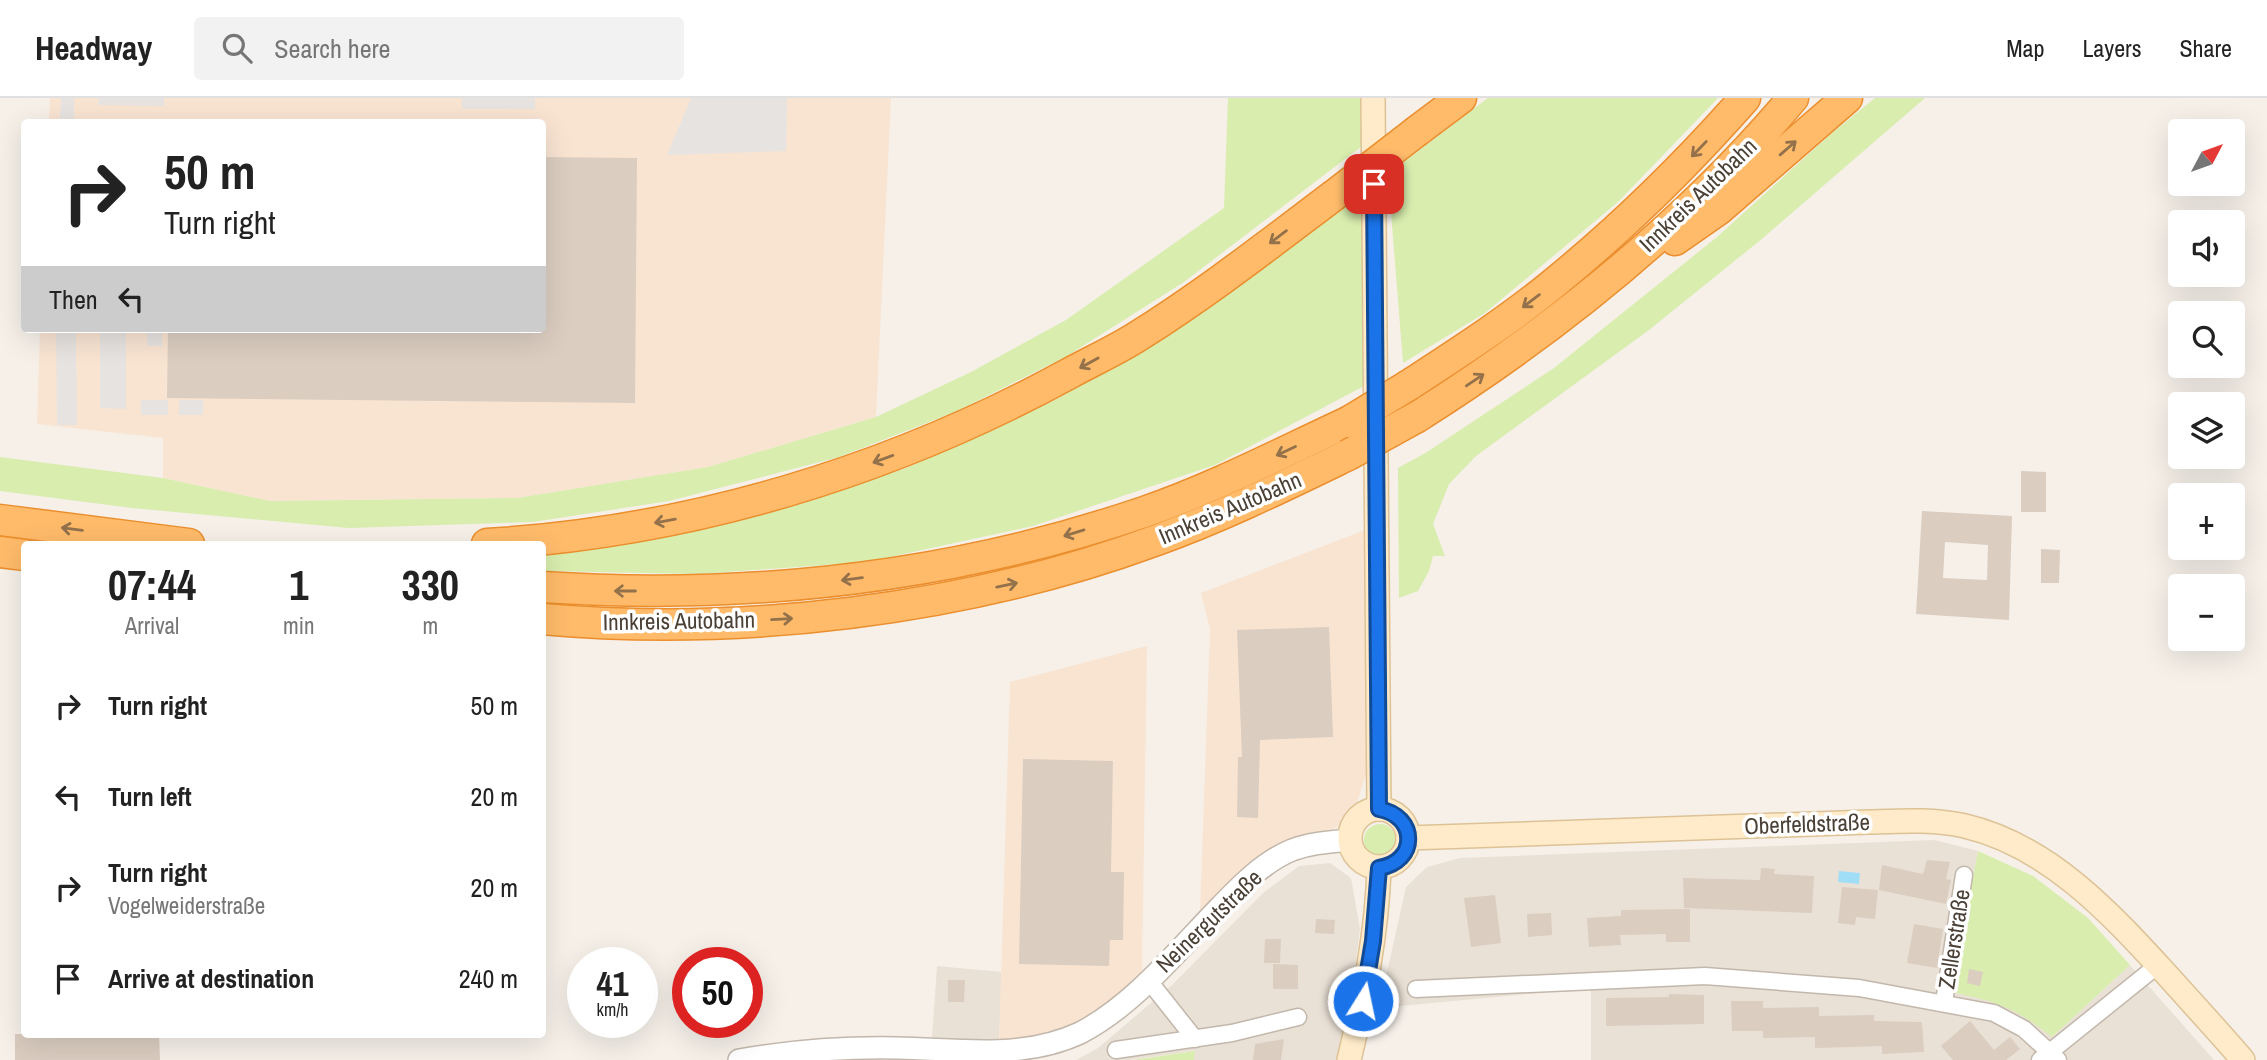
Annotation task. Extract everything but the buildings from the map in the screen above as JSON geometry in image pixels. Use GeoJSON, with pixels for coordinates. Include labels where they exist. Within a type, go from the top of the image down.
{"type":"FeatureCollection","features":[{"type":"Feature","properties":{"kind":"highway"},"geometry":{"type":"LineString","coordinates":[[514,541],[622,529],[711,512],[814,484],[935,440],[1036,392],[1134,338],[1224,278],[1461,98]]}},
{"type":"Feature","properties":{"kind":"highway","name":"Innkreis Autobahn"},"geometry":{"type":"LineString","coordinates":[[546,587],[708,592],[851,580],[990,556],[1146,511],[1243,471],[1348,422],[1496,327],[1600,245],[1660,190],[1745,98]]}},
{"type":"Feature","properties":{"kind":"highway","name":"Innkreis Autobahn"},"geometry":{"type":"LineString","coordinates":[[546,619],[667,625],[792,618],[930,601],[1016,583],[1152,542],[1238,509],[1348,455],[1417,416],[1517,351],[1636,255],[1703,193],[1793,98]]}},
{"type":"Feature","properties":{"kind":"highway"},"geometry":{"type":"LineString","coordinates":[[1584,299],[1671,244],[1718,210],[1847,98]]}},
{"type":"Feature","properties":{"kind":"highway"},"geometry":{"type":"LineString","coordinates":[[0,520],[164,541]]}},
{"type":"Feature","properties":{"kind":"highway"},"geometry":{"type":"LineString","coordinates":[[0,552],[21,555]]}},
{"type":"Feature","properties":{"kind":"main road"},"geometry":{"type":"LineString","coordinates":[[1373,98],[1379,809]]}},
{"type":"Feature","properties":{"kind":"main road"},"geometry":{"type":"LineString","coordinates":[[1379,809],[1388,810],[1403,821],[1408,838],[1407,848],[1396,863],[1379,868],[1370,867],[1355,856],[1350,839],[1353,824],[1358,818],[1371,810],[1379,809]]}},
{"type":"Feature","properties":{"kind":"main road","name":"Oberfeldstraße"},"geometry":{"type":"LineString","coordinates":[[1408,838],[1869,822],[1923,821],[1965,826],[2003,838],[2043,859],[2077,886],[2117,921],[2243,1060]]}},
{"type":"Feature","properties":{"kind":"main road"},"geometry":{"type":"LineString","coordinates":[[1349,1060],[1369,970],[1379,868]]}},
{"type":"Feature","properties":{"kind":"street","name":"Neinergutstraße"},"geometry":{"type":"LineString","coordinates":[[739,1060],[824,1049],[896,1048],[1039,1055],[1080,1033],[1149,981],[1231,896],[1274,860],[1310,844],[1350,839]]}},
{"type":"Feature","properties":{"kind":"street","name":"Zellerstraße"},"geometry":{"type":"LineString","coordinates":[[1944,1002],[1964,875]]}},
{"type":"Feature","properties":{"kind":"street"},"geometry":{"type":"LineString","coordinates":[[1416,989],[1705,976],[1859,988],[1994,1013],[2025,1029],[2049,1057],[2158,965]]}},
{"type":"Feature","properties":{"kind":"street","name":"Neinergutstraße"},"geometry":{"type":"LineString","coordinates":[[1149,981],[1195,1039]]}},
{"type":"Feature","properties":{"kind":"street"},"geometry":{"type":"LineString","coordinates":[[1116,1050],[1232,1033],[1298,1017]]}},
{"type":"Feature","properties":{"kind":"shaded area"},"geometry":{"type":"Polygon","coordinates":[[[50,98],[891,98],[876,417],[708,467],[517,498],[270,501],[163,478],[163,438],[37,424],[40,333],[546,333],[546,119],[49,119],[50,98]]]}},
{"type":"Feature","properties":{"kind":"shaded area"},"geometry":{"type":"Polygon","coordinates":[[[61,98],[74,98],[74,119],[60,119],[61,98]]]}},
{"type":"Feature","properties":{"kind":"shaded area"},"geometry":{"type":"Polygon","coordinates":[[[98,98],[164,98],[164,106],[98,105],[98,98]]]}},
{"type":"Feature","properties":{"kind":"shaded area"},"geometry":{"type":"Polygon","coordinates":[[[462,98],[535,98],[535,109],[462,109],[462,98]]]}},
{"type":"Feature","properties":{"kind":"shaded area"},"geometry":{"type":"Polygon","coordinates":[[[691,98],[787,98],[786,151],[667,155],[691,98]]]}},
{"type":"Feature","properties":{"kind":"shaded area"},"geometry":{"type":"Polygon","coordinates":[[[56,333],[76,333],[77,425],[57,425],[56,333]]]}},
{"type":"Feature","properties":{"kind":"shaded area"},"geometry":{"type":"Polygon","coordinates":[[[100,333],[126,333],[126,409],[100,408],[100,333]]]}},
{"type":"Feature","properties":{"kind":"shaded area"},"geometry":{"type":"Polygon","coordinates":[[[147,333],[162,333],[162,346],[147,346],[147,333]]]}},
{"type":"Feature","properties":{"kind":"shaded area"},"geometry":{"type":"Polygon","coordinates":[[[141,400],[168,400],[168,415],[141,415],[141,400]]]}},
{"type":"Feature","properties":{"kind":"shaded area"},"geometry":{"type":"Polygon","coordinates":[[[179,400],[203,400],[203,415],[179,415],[179,400]]]}},
{"type":"Feature","properties":{"kind":"shaded area"},"geometry":{"type":"Polygon","coordinates":[[[1365,530],[1366,774],[1355,809],[1338,827],[1283,842],[1254,860],[1200,913],[1210,629],[1201,593],[1365,530]]]}},
{"type":"Feature","properties":{"kind":"shaded area"},"geometry":{"type":"Polygon","coordinates":[[[1147,646],[1142,973],[1102,1008],[1057,1033],[999,1042],[1010,682],[1147,646]]]}},
{"type":"Feature","properties":{"kind":"shaded area"},"geometry":{"type":"Polygon","coordinates":[[[1934,840],[1978,851],[1952,992],[1995,1001],[2025,1015],[2052,1037],[2130,965],[2214,1060],[1591,1060],[1591,988],[1379,1008],[1406,887],[1427,867],[1460,858],[1934,840]]]}},
{"type":"Feature","properties":{"kind":"shaded area"},"geometry":{"type":"Polygon","coordinates":[[[1330,863],[1351,878],[1360,929],[1346,1036],[1339,1060],[1194,1060],[1194,1051],[1129,1060],[1076,1060],[1098,1048],[1172,985],[1263,893],[1299,866],[1330,863]]]}},
{"type":"Feature","properties":{"kind":"shaded area"},"geometry":{"type":"Polygon","coordinates":[[[937,966],[1002,972],[999,1042],[932,1038],[937,966]]]}},
{"type":"Feature","properties":{"kind":"green space"},"geometry":{"type":"Polygon","coordinates":[[[1228,98],[1366,98],[1366,143],[1184,282],[1067,356],[955,412],[839,457],[669,501],[533,522],[349,528],[132,508],[0,491],[0,457],[163,478],[270,501],[517,498],[708,467],[876,417],[971,372],[1066,320],[1224,208],[1228,98]]]}},
{"type":"Feature","properties":{"kind":"green space"},"geometry":{"type":"Polygon","coordinates":[[[1488,98],[1718,98],[1618,202],[1485,313],[1403,363],[1388,174],[1488,98]]]}},
{"type":"Feature","properties":{"kind":"green space"},"geometry":{"type":"Polygon","coordinates":[[[1875,98],[1925,98],[1763,238],[1649,330],[1476,456],[1449,484],[1433,524],[1445,556],[1433,556],[1429,571],[1418,591],[1399,598],[1398,468],[1427,452],[1554,368],[1717,237],[1832,133],[1875,98]]]}},
{"type":"Feature","properties":{"kind":"green space"},"geometry":{"type":"Polygon","coordinates":[[[1362,194],[1364,386],[1215,465],[1033,526],[867,562],[699,574],[546,571],[546,550],[628,542],[752,516],[904,469],[1051,402],[1156,342],[1362,194]]]}},
{"type":"Feature","properties":{"kind":"green space"},"geometry":{"type":"Polygon","coordinates":[[[1380,824],[1391,829],[1396,840],[1391,851],[1380,856],[1369,851],[1364,840],[1369,829],[1380,824]]]}},
{"type":"Feature","properties":{"kind":"green space"},"geometry":{"type":"Polygon","coordinates":[[[1978,851],[2033,876],[2088,918],[2130,965],[2052,1037],[2005,1007],[1951,992],[1978,851]]]}},
{"type":"Feature","properties":{"kind":"green space"},"geometry":{"type":"Polygon","coordinates":[[[1195,1051],[1194,1060],[1133,1060],[1195,1051]]]}},
{"type":"Feature","properties":{"kind":"water"},"geometry":{"type":"Polygon","coordinates":[[[1839,871],[1860,873],[1859,884],[1838,882],[1839,871]]]}},
{"type":"Feature","properties":{"kind":"route"},"geometry":{"type":"LineString","coordinates":[[1363,1001],[1373,941],[1379,868],[1388,867],[1403,856],[1408,838],[1403,821],[1388,810],[1379,809],[1374,184]]}}]}
